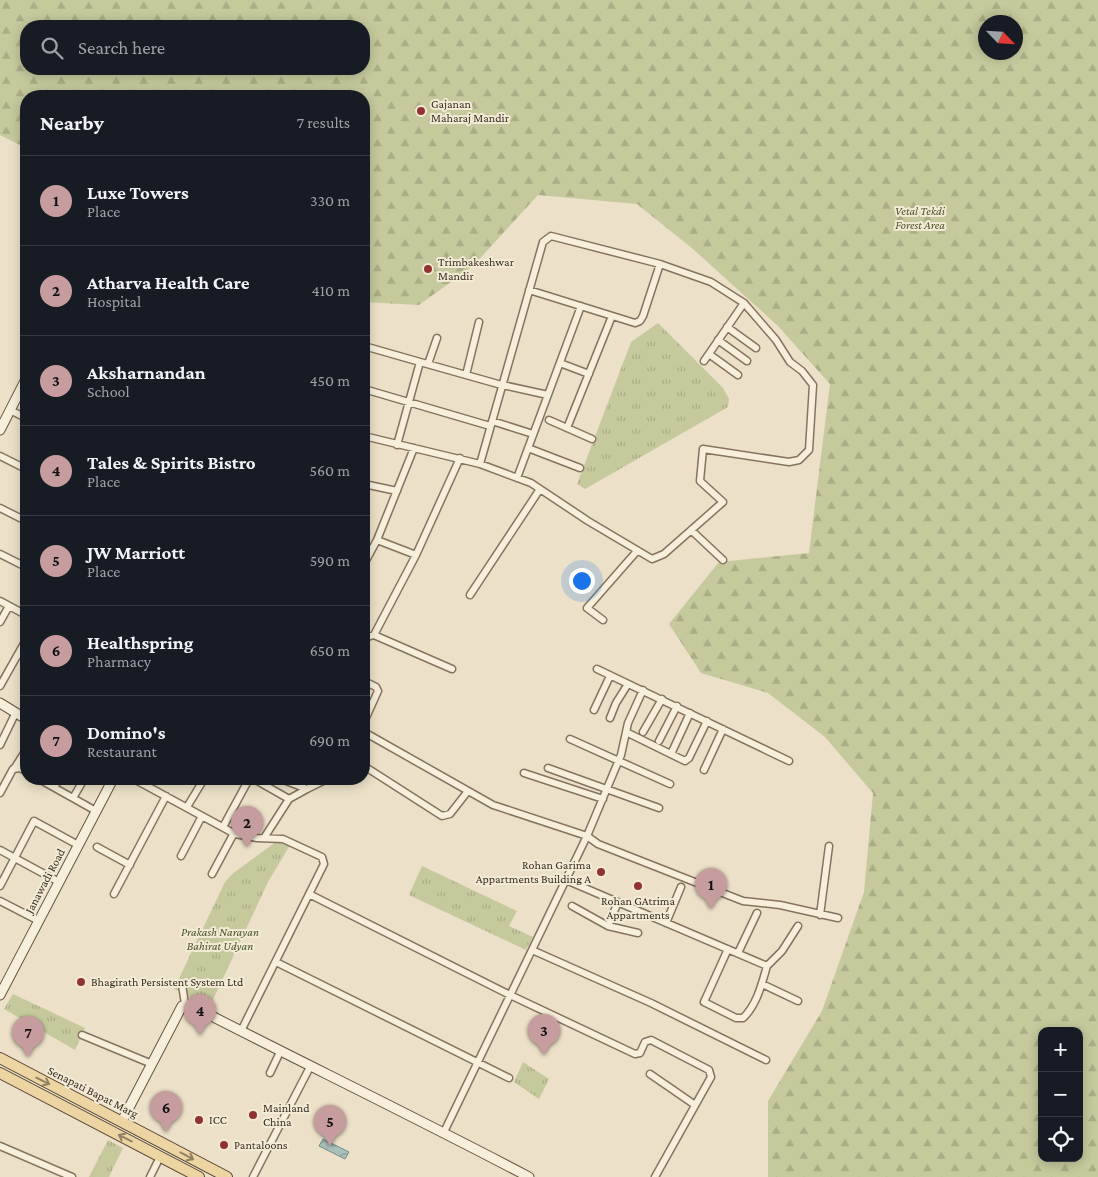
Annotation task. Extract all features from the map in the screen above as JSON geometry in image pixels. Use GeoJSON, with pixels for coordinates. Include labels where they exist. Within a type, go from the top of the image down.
{"type":"FeatureCollection","features":[{"type":"Feature","properties":{"kind":"main road","name":"Senapati Bapat Marg"},"geometry":{"type":"LineString","coordinates":[[0,1058],[227,1177]]}},
{"type":"Feature","properties":{"kind":"main road","name":"Senapati Bapat Marg"},"geometry":{"type":"LineString","coordinates":[[0,1073],[199,1177]]}},
{"type":"Feature","properties":{"kind":"street"},"geometry":{"type":"LineString","coordinates":[[370,438],[460,458],[531,483],[648,558],[656,558],[664,554],[723,502],[700,482],[703,448],[789,462],[799,460],[809,450],[813,385],[802,371],[790,362],[776,340],[744,303],[711,282],[660,264],[551,236],[543,242],[480,464]]}},
{"type":"Feature","properties":{"kind":"street"},"geometry":{"type":"LineString","coordinates":[[529,290],[629,323],[635,323],[644,316],[660,264]]}},
{"type":"Feature","properties":{"kind":"street"},"geometry":{"type":"LineString","coordinates":[[704,361],[744,303]]}},
{"type":"Feature","properties":{"kind":"street"},"geometry":{"type":"LineString","coordinates":[[517,478],[581,306]]}},
{"type":"Feature","properties":{"kind":"street"},"geometry":{"type":"LineString","coordinates":[[567,428],[612,316]]}},
{"type":"Feature","properties":{"kind":"street"},"geometry":{"type":"LineString","coordinates":[[466,375],[479,322]]}},
{"type":"Feature","properties":{"kind":"street"},"geometry":{"type":"LineString","coordinates":[[728,327],[756,348]]}},
{"type":"Feature","properties":{"kind":"street"},"geometry":{"type":"LineString","coordinates":[[428,364],[437,338]]}},
{"type":"Feature","properties":{"kind":"street"},"geometry":{"type":"LineString","coordinates":[[718,340],[747,361]]}},
{"type":"Feature","properties":{"kind":"street"},"geometry":{"type":"LineString","coordinates":[[370,348],[503,385],[548,395]]}},
{"type":"Feature","properties":{"kind":"street"},"geometry":{"type":"LineString","coordinates":[[709,354],[738,375]]}},
{"type":"Feature","properties":{"kind":"street"},"geometry":{"type":"LineString","coordinates":[[397,445],[420,362]]}},
{"type":"Feature","properties":{"kind":"street"},"geometry":{"type":"LineString","coordinates":[[560,363],[589,374]]}},
{"type":"Feature","properties":{"kind":"street"},"geometry":{"type":"LineString","coordinates":[[0,430],[20,390]]}},
{"type":"Feature","properties":{"kind":"street"},"geometry":{"type":"LineString","coordinates":[[370,391],[409,403],[533,434]]}},
{"type":"Feature","properties":{"kind":"street"},"geometry":{"type":"LineString","coordinates":[[10,410],[20,415]]}},
{"type":"Feature","properties":{"kind":"street"},"geometry":{"type":"LineString","coordinates":[[549,420],[592,439]]}},
{"type":"Feature","properties":{"kind":"street"},"geometry":{"type":"LineString","coordinates":[[370,554],[378,540],[414,448]]}},
{"type":"Feature","properties":{"kind":"street"},"geometry":{"type":"LineString","coordinates":[[528,448],[580,468]]}},
{"type":"Feature","properties":{"kind":"street"},"geometry":{"type":"LineString","coordinates":[[0,456],[20,467]]}},
{"type":"Feature","properties":{"kind":"street"},"geometry":{"type":"LineString","coordinates":[[374,635],[416,555],[460,458]]}},
{"type":"Feature","properties":{"kind":"street"},"geometry":{"type":"LineString","coordinates":[[370,485],[397,491]]}},
{"type":"Feature","properties":{"kind":"street"},"geometry":{"type":"LineString","coordinates":[[470,595],[540,489]]}},
{"type":"Feature","properties":{"kind":"street"},"geometry":{"type":"LineString","coordinates":[[0,508],[20,518]]}},
{"type":"Feature","properties":{"kind":"street"},"geometry":{"type":"LineString","coordinates":[[691,530],[723,560]]}},
{"type":"Feature","properties":{"kind":"street"},"geometry":{"type":"LineString","coordinates":[[378,540],[416,555]]}},
{"type":"Feature","properties":{"kind":"street"},"geometry":{"type":"LineString","coordinates":[[603,620],[587,608],[637,551]]}},
{"type":"Feature","properties":{"kind":"street"},"geometry":{"type":"LineString","coordinates":[[0,554],[20,564]]}},
{"type":"Feature","properties":{"kind":"street"},"geometry":{"type":"LineString","coordinates":[[0,601],[20,612]]}},
{"type":"Feature","properties":{"kind":"street"},"geometry":{"type":"LineString","coordinates":[[0,622],[9,606]]}},
{"type":"Feature","properties":{"kind":"street"},"geometry":{"type":"LineString","coordinates":[[370,636],[374,635],[452,669]]}},
{"type":"Feature","properties":{"kind":"street"},"geometry":{"type":"LineString","coordinates":[[0,686],[19,654]]}},
{"type":"Feature","properties":{"kind":"street"},"geometry":{"type":"LineString","coordinates":[[597,669],[789,761]]}},
{"type":"Feature","properties":{"kind":"street"},"geometry":{"type":"LineString","coordinates":[[594,710],[610,676]]}},
{"type":"Feature","properties":{"kind":"street"},"geometry":{"type":"LineString","coordinates":[[370,684],[376,687],[378,691],[370,709]]}},
{"type":"Feature","properties":{"kind":"street"},"geometry":{"type":"LineString","coordinates":[[610,718],[616,703],[628,684]]}},
{"type":"Feature","properties":{"kind":"street"},"geometry":{"type":"LineString","coordinates":[[444,1132],[587,836],[619,761],[628,724],[643,690]]}},
{"type":"Feature","properties":{"kind":"street"},"geometry":{"type":"LineString","coordinates":[[643,732],[662,699]]}},
{"type":"Feature","properties":{"kind":"street"},"geometry":{"type":"LineString","coordinates":[[0,703],[20,715]]}},
{"type":"Feature","properties":{"kind":"street"},"geometry":{"type":"LineString","coordinates":[[659,741],[677,706]]}},
{"type":"Feature","properties":{"kind":"street"},"geometry":{"type":"LineString","coordinates":[[0,745],[16,712]]}},
{"type":"Feature","properties":{"kind":"street"},"geometry":{"type":"LineString","coordinates":[[670,754],[690,713]]}},
{"type":"Feature","properties":{"kind":"street"},"geometry":{"type":"LineString","coordinates":[[626,732],[683,761],[687,761],[707,721]]}},
{"type":"Feature","properties":{"kind":"street"},"geometry":{"type":"LineString","coordinates":[[704,770],[723,729]]}},
{"type":"Feature","properties":{"kind":"street"},"geometry":{"type":"LineString","coordinates":[[370,735],[493,805],[587,836],[598,844],[743,901],[780,905],[838,918]]}},
{"type":"Feature","properties":{"kind":"street"},"geometry":{"type":"LineString","coordinates":[[570,740],[670,784]]}},
{"type":"Feature","properties":{"kind":"street"},"geometry":{"type":"LineString","coordinates":[[0,793],[20,760]]}},
{"type":"Feature","properties":{"kind":"street"},"geometry":{"type":"LineString","coordinates":[[14,769],[20,768]]}},
{"type":"Feature","properties":{"kind":"street"},"geometry":{"type":"LineString","coordinates":[[548,768],[659,808]]}},
{"type":"Feature","properties":{"kind":"street"},"geometry":{"type":"LineString","coordinates":[[370,770],[442,816],[450,814],[468,791]]}},
{"type":"Feature","properties":{"kind":"street"},"geometry":{"type":"LineString","coordinates":[[524,773],[603,799]]}},
{"type":"Feature","properties":{"kind":"street"},"geometry":{"type":"LineString","coordinates":[[50,785],[96,811]]}},
{"type":"Feature","properties":{"kind":"street"},"geometry":{"type":"LineString","coordinates":[[73,798],[81,785]]}},
{"type":"Feature","properties":{"kind":"street","name":"Janawadi Road"},"geometry":{"type":"LineString","coordinates":[[0,994],[110,785]]}},
{"type":"Feature","properties":{"kind":"street"},"geometry":{"type":"LineString","coordinates":[[145,785],[234,833],[283,839],[322,857],[324,864],[241,1031]]}},
{"type":"Feature","properties":{"kind":"street"},"geometry":{"type":"LineString","coordinates":[[187,807],[200,785]]}},
{"type":"Feature","properties":{"kind":"street"},"geometry":{"type":"LineString","coordinates":[[223,827],[246,785]]}},
{"type":"Feature","properties":{"kind":"street"},"geometry":{"type":"LineString","coordinates":[[264,785],[289,799]]}},
{"type":"Feature","properties":{"kind":"street"},"geometry":{"type":"LineString","coordinates":[[296,785],[306,789]]}},
{"type":"Feature","properties":{"kind":"street"},"geometry":{"type":"LineString","coordinates":[[264,838],[289,799],[314,785]]}},
{"type":"Feature","properties":{"kind":"street"},"geometry":{"type":"LineString","coordinates":[[114,894],[166,796]]}},
{"type":"Feature","properties":{"kind":"street"},"geometry":{"type":"LineString","coordinates":[[180,856],[202,816]]}},
{"type":"Feature","properties":{"kind":"street"},"geometry":{"type":"LineString","coordinates":[[0,886],[34,821],[78,845]]}},
{"type":"Feature","properties":{"kind":"street"},"geometry":{"type":"LineString","coordinates":[[212,874],[234,833]]}},
{"type":"Feature","properties":{"kind":"street"},"geometry":{"type":"LineString","coordinates":[[820,915],[829,846]]}},
{"type":"Feature","properties":{"kind":"street"},"geometry":{"type":"LineString","coordinates":[[97,847],[130,865]]}},
{"type":"Feature","properties":{"kind":"street"},"geometry":{"type":"LineString","coordinates":[[0,850],[59,882]]}},
{"type":"Feature","properties":{"kind":"street"},"geometry":{"type":"LineString","coordinates":[[566,880],[767,966]]}},
{"type":"Feature","properties":{"kind":"street"},"geometry":{"type":"LineString","coordinates":[[666,923],[681,887]]}},
{"type":"Feature","properties":{"kind":"street"},"geometry":{"type":"LineString","coordinates":[[309,894],[510,995],[635,1054],[640,1053],[645,1042],[651,1040],[709,1070],[710,1077],[655,1177]]}},
{"type":"Feature","properties":{"kind":"street"},"geometry":{"type":"LineString","coordinates":[[0,901],[38,921]]}},
{"type":"Feature","properties":{"kind":"street"},"geometry":{"type":"LineString","coordinates":[[608,926],[618,902]]}},
{"type":"Feature","properties":{"kind":"street"},"geometry":{"type":"LineString","coordinates":[[572,906],[608,926],[638,933]]}},
{"type":"Feature","properties":{"kind":"street"},"geometry":{"type":"LineString","coordinates":[[738,953],[757,913]]}},
{"type":"Feature","properties":{"kind":"street"},"geometry":{"type":"LineString","coordinates":[[728,949],[704,1002],[736,1018],[743,1018],[749,1012],[762,984],[767,966],[782,951],[798,926]]}},
{"type":"Feature","properties":{"kind":"street"},"geometry":{"type":"LineString","coordinates":[[532,950],[651,1003],[766,1060]]}},
{"type":"Feature","properties":{"kind":"street"},"geometry":{"type":"LineString","coordinates":[[276,962],[509,1078]]}},
{"type":"Feature","properties":{"kind":"street"},"geometry":{"type":"LineString","coordinates":[[762,984],[798,1001]]}},
{"type":"Feature","properties":{"kind":"street"},"geometry":{"type":"LineString","coordinates":[[182,985],[186,1004]]}},
{"type":"Feature","properties":{"kind":"street"},"geometry":{"type":"LineString","coordinates":[[186,1004],[444,1132],[529,1177]]}},
{"type":"Feature","properties":{"kind":"street"},"geometry":{"type":"LineString","coordinates":[[122,1122],[182,1006],[186,1004]]}},
{"type":"Feature","properties":{"kind":"street"},"geometry":{"type":"LineString","coordinates":[[82,1035],[152,1064]]}},
{"type":"Feature","properties":{"kind":"street"},"geometry":{"type":"LineString","coordinates":[[270,1073],[280,1052]]}},
{"type":"Feature","properties":{"kind":"street"},"geometry":{"type":"LineString","coordinates":[[253,1177],[310,1067]]}},
{"type":"Feature","properties":{"kind":"street"},"geometry":{"type":"LineString","coordinates":[[650,1074],[695,1105]]}},
{"type":"Feature","properties":{"kind":"street"},"geometry":{"type":"LineString","coordinates":[[0,1146],[72,1177]]}},
{"type":"Feature","properties":{"kind":"street"},"geometry":{"type":"LineString","coordinates":[[150,1177],[158,1161]]}},
{"type":"Feature","properties":{"kind":"green space","name":"Vetal Tekdi Forest Area"},"geometry":{"type":"Polygon","coordinates":[[[0,0],[1098,0],[1098,1177],[768,1177],[768,1101],[822,1011],[864,892],[873,793],[825,737],[768,693],[701,673],[669,624],[719,562],[809,553],[830,384],[778,326],[693,249],[637,204],[538,195],[473,266],[419,305],[370,302],[370,90],[20,90],[20,145],[0,135],[0,0]]]}},
{"type":"Feature","properties":{"kind":"green space"},"geometry":{"type":"Polygon","coordinates":[[[658,323],[723,388],[729,399],[728,407],[585,489],[577,484],[631,342],[658,323]]]}},
{"type":"Feature","properties":{"kind":"green space","name":"Prakash Narayan Bahirat Udyan"},"geometry":{"type":"Polygon","coordinates":[[[280,839],[290,845],[268,882],[210,1006],[174,989],[225,882],[232,874],[280,839]]]}},
{"type":"Feature","properties":{"kind":"green space"},"geometry":{"type":"Polygon","coordinates":[[[422,866],[517,911],[509,926],[533,937],[526,950],[409,895],[422,866]]]}},
{"type":"Feature","properties":{"kind":"green space"},"geometry":{"type":"Polygon","coordinates":[[[13,994],[85,1028],[75,1050],[4,1009],[13,994]]]}},
{"type":"Feature","properties":{"kind":"green space"},"geometry":{"type":"Polygon","coordinates":[[[523,1062],[549,1079],[539,1099],[514,1082],[523,1062]]]}},
{"type":"Feature","properties":{"kind":"green space"},"geometry":{"type":"Polygon","coordinates":[[[108,1140],[123,1148],[109,1177],[89,1177],[108,1140]]]}},
{"type":"Feature","properties":{"kind":"water"},"geometry":{"type":"Polygon","coordinates":[[[323,1139],[349,1152],[345,1159],[319,1146],[323,1139]]]}},
{"type":"Feature","properties":{"kind":"place","name":"Gajanan Maharaj Mandir"},"geometry":{"type":"Point","coordinates":[421,111]}},
{"type":"Feature","properties":{"kind":"place","name":"Trimbakeshwar Mandir"},"geometry":{"type":"Point","coordinates":[428,269]}},
{"type":"Feature","properties":{"kind":"place","name":"Atharva Health Care"},"geometry":{"type":"Point","coordinates":[247,847]}},
{"type":"Feature","properties":{"kind":"place","name":"Rohan Garima Appartments Building A"},"geometry":{"type":"Point","coordinates":[601,872]}},
{"type":"Feature","properties":{"kind":"place","name":"Rohan GAtrima Appartments"},"geometry":{"type":"Point","coordinates":[638,886]}},
{"type":"Feature","properties":{"kind":"place","name":"Luxe Towers"},"geometry":{"type":"Point","coordinates":[711,909]}},
{"type":"Feature","properties":{"kind":"place","name":"Bhagirath Persistent System Ltd"},"geometry":{"type":"Point","coordinates":[81,982]}},
{"type":"Feature","properties":{"kind":"place","name":"Tales & Spirits Bistro"},"geometry":{"type":"Point","coordinates":[200,1035]}},
{"type":"Feature","properties":{"kind":"place","name":"Aksharnandan"},"geometry":{"type":"Point","coordinates":[544,1055]}},
{"type":"Feature","properties":{"kind":"place","name":"Domino's"},"geometry":{"type":"Point","coordinates":[28,1057]}},
{"type":"Feature","properties":{"kind":"place","name":"Mainland China"},"geometry":{"type":"Point","coordinates":[253,1115]}},
{"type":"Feature","properties":{"kind":"place","name":"ICC"},"geometry":{"type":"Point","coordinates":[199,1120]}},
{"type":"Feature","properties":{"kind":"place","name":"Healthspring"},"geometry":{"type":"Point","coordinates":[166,1132]}},
{"type":"Feature","properties":{"kind":"place","name":"Pantaloons"},"geometry":{"type":"Point","coordinates":[224,1145]}},
{"type":"Feature","properties":{"kind":"place","name":"JW Marriott"},"geometry":{"type":"Point","coordinates":[330,1146]}}]}
